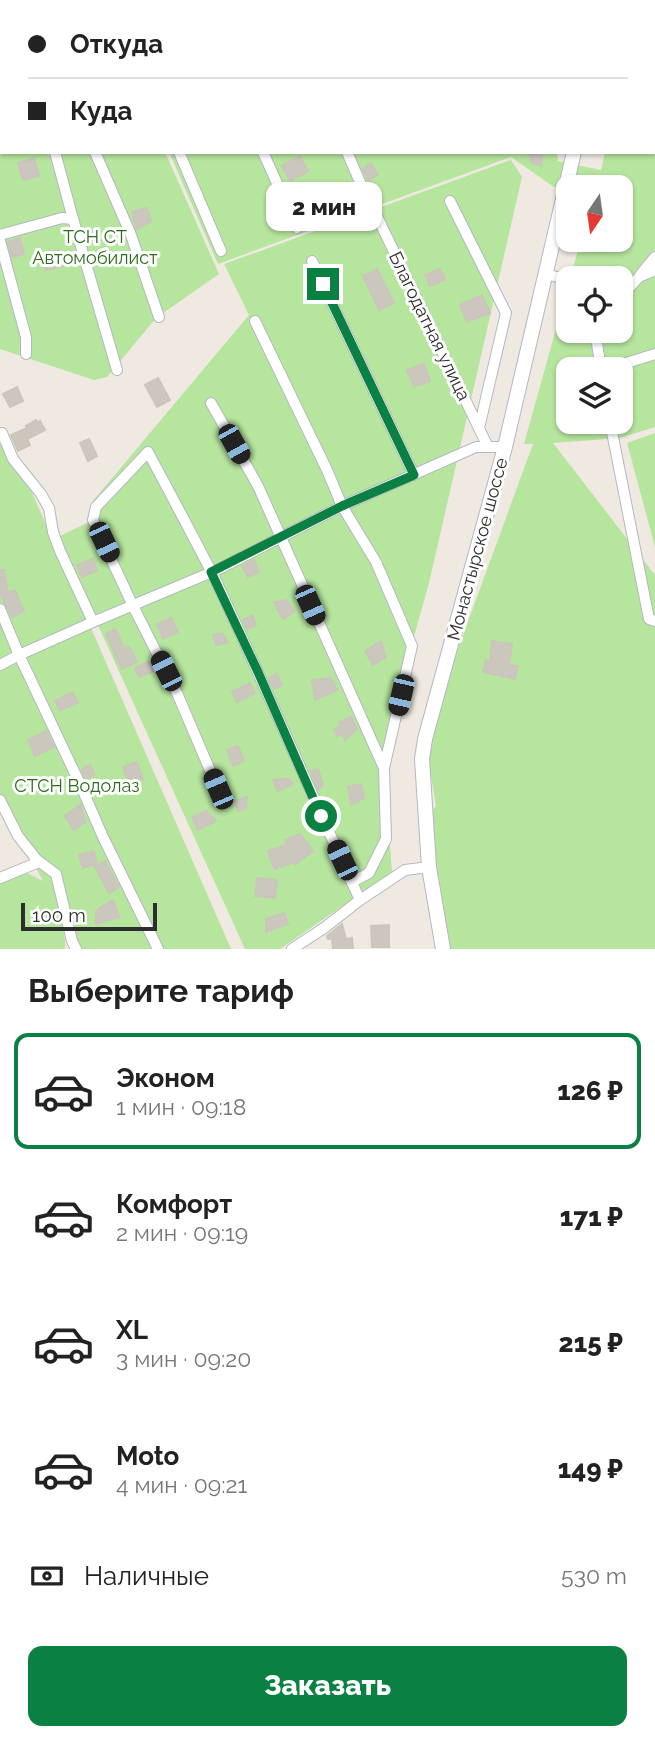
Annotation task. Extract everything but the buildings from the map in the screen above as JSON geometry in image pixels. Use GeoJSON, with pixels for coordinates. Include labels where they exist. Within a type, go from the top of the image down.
{"type":"FeatureCollection","features":[{"type":"Feature","properties":{"kind":"main road","name":"Монастырское шоссе"},"geometry":{"type":"LineString","coordinates":[[443,949],[429,867],[422,760],[425,739],[505,447],[574,154]]}},
{"type":"Feature","properties":{"kind":"street"},"geometry":{"type":"LineString","coordinates":[[56,154],[117,370]]}},
{"type":"Feature","properties":{"kind":"street"},"geometry":{"type":"LineString","coordinates":[[96,154],[131,235],[159,317]]}},
{"type":"Feature","properties":{"kind":"street"},"geometry":{"type":"LineString","coordinates":[[180,154],[221,251]]}},
{"type":"Feature","properties":{"kind":"street"},"geometry":{"type":"LineString","coordinates":[[264,154],[297,228]]}},
{"type":"Feature","properties":{"kind":"street","name":"Благодатная улица"},"geometry":{"type":"LineString","coordinates":[[348,154],[488,447]]}},
{"type":"Feature","properties":{"kind":"street"},"geometry":{"type":"LineString","coordinates":[[450,201],[506,313],[479,428]]}},
{"type":"Feature","properties":{"kind":"street"},"geometry":{"type":"LineString","coordinates":[[0,235],[62,218],[73,219]]}},
{"type":"Feature","properties":{"kind":"street"},"geometry":{"type":"LineString","coordinates":[[0,242],[26,337],[26,354]]}},
{"type":"Feature","properties":{"kind":"street"},"geometry":{"type":"LineString","coordinates":[[633,284],[655,257]]}},
{"type":"Feature","properties":{"kind":"street"},"geometry":{"type":"LineString","coordinates":[[312,261],[414,475]]}},
{"type":"Feature","properties":{"kind":"street"},"geometry":{"type":"LineString","coordinates":[[639,277],[655,270]]}},
{"type":"Feature","properties":{"kind":"street"},"geometry":{"type":"LineString","coordinates":[[545,274],[556,276]]}},
{"type":"Feature","properties":{"kind":"street"},"geometry":{"type":"LineString","coordinates":[[255,321],[342,506],[376,562],[412,646],[384,768],[386,839],[369,873],[352,882]]}},
{"type":"Feature","properties":{"kind":"street"},"geometry":{"type":"LineString","coordinates":[[633,361],[655,354]]}},
{"type":"Feature","properties":{"kind":"street"},"geometry":{"type":"LineString","coordinates":[[211,403],[258,486],[384,768]]}},
{"type":"Feature","properties":{"kind":"street"},"geometry":{"type":"LineString","coordinates":[[0,434],[2,433],[13,459],[49,508],[60,551],[93,622]]}},
{"type":"Feature","properties":{"kind":"street"},"geometry":{"type":"LineString","coordinates":[[612,434],[649,619],[655,621]]}},
{"type":"Feature","properties":{"kind":"street"},"geometry":{"type":"LineString","coordinates":[[0,665],[211,572],[342,506],[476,447],[505,447]]}},
{"type":"Feature","properties":{"kind":"street"},"geometry":{"type":"LineString","coordinates":[[218,789],[177,693],[93,520],[96,506],[148,452],[211,572],[360,901]]}},
{"type":"Feature","properties":{"kind":"street"},"geometry":{"type":"LineString","coordinates":[[0,609],[103,837],[159,949]]}},
{"type":"Feature","properties":{"kind":"street"},"geometry":{"type":"LineString","coordinates":[[0,800],[18,836],[39,862],[56,874],[76,949]]}},
{"type":"Feature","properties":{"kind":"street"},"geometry":{"type":"LineString","coordinates":[[0,878],[39,862]]}},
{"type":"Feature","properties":{"kind":"street"},"geometry":{"type":"LineString","coordinates":[[292,949],[405,870],[429,867]]}},
{"type":"Feature","properties":{"kind":"green space","name":"ТСН СТ Автомобилист"},"geometry":{"type":"Polygon","coordinates":[[[0,154],[166,154],[219,274],[156,318],[107,377],[94,380],[0,349],[0,154]]]}},
{"type":"Feature","properties":{"kind":"green space"},"geometry":{"type":"Polygon","coordinates":[[[170,154],[557,154],[558,161],[601,170],[605,154],[655,154],[655,427],[633,434],[633,357],[556,357],[556,434],[633,434],[620,438],[553,443],[655,575],[655,949],[448,949],[428,816],[436,806],[425,739],[533,444],[524,444],[556,329],[556,343],[633,343],[633,266],[573,266],[578,252],[634,252],[634,175],[556,175],[554,187],[511,157],[218,264],[170,154]]]}},
{"type":"Feature","properties":{"kind":"green space"},"geometry":{"type":"Polygon","coordinates":[[[511,160],[522,177],[429,583],[383,747],[392,872],[280,949],[245,949],[58,537],[91,521],[92,502],[249,315],[224,264],[511,160]]]}},
{"type":"Feature","properties":{"kind":"green space"},"geometry":{"type":"Polygon","coordinates":[[[655,433],[655,547],[627,443],[655,433]]]}},
{"type":"Feature","properties":{"kind":"green space","name":"СТСН Водолаз"},"geometry":{"type":"Polygon","coordinates":[[[0,435],[16,456],[231,949],[82,949],[59,909],[65,949],[0,949],[0,879],[25,872],[43,881],[0,801],[0,435]]]}},
{"type":"Feature","properties":{"kind":"route"},"geometry":{"type":"LineString","coordinates":[[321,816],[211,572],[342,506],[414,475],[323,284]]}}]}
